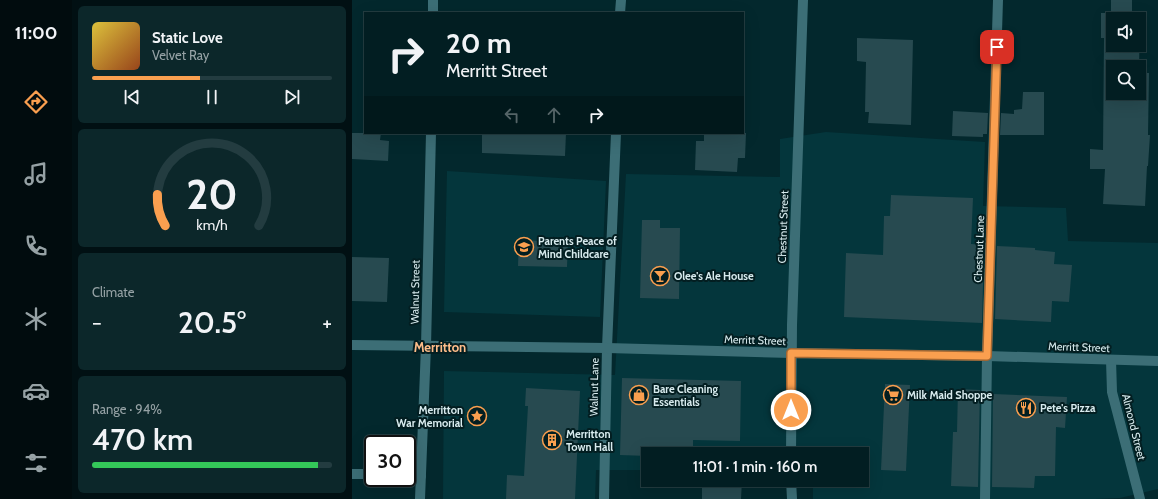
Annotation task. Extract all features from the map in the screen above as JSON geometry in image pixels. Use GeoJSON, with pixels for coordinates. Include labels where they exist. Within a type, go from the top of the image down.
{"type":"FeatureCollection","features":[{"type":"Feature","properties":{"kind":"street"},"geometry":{"type":"LineString","coordinates":[[433,12],[434,0]]}},
{"type":"Feature","properties":{"kind":"street"},"geometry":{"type":"LineString","coordinates":[[620,12],[621,0]]}},
{"type":"Feature","properties":{"kind":"street","name":"Chestnut Street"},"geometry":{"type":"LineString","coordinates":[[791,447],[791,353],[803,0]]}},
{"type":"Feature","properties":{"kind":"street","name":"Chestnut Lane"},"geometry":{"type":"LineString","coordinates":[[985,499],[987,356],[998,0]]}},
{"type":"Feature","properties":{"kind":"street","name":"Walnut Street"},"geometry":{"type":"LineString","coordinates":[[420,499],[426,346],[430,134]]}},
{"type":"Feature","properties":{"kind":"street","name":"Walnut Lane"},"geometry":{"type":"LineString","coordinates":[[604,499],[607,348],[616,134]]}},
{"type":"Feature","properties":{"kind":"street","name":"Merritt Street"},"geometry":{"type":"LineString","coordinates":[[352,345],[607,348],[1158,361]]}},
{"type":"Feature","properties":{"kind":"street","name":"Almond Street"},"geometry":{"type":"LineString","coordinates":[[1111,360],[1112,392],[1140,499]]}},
{"type":"Feature","properties":{"kind":"street"},"geometry":{"type":"LineString","coordinates":[[352,474],[364,474]]}},
{"type":"Feature","properties":{"kind":"street"},"geometry":{"type":"LineString","coordinates":[[416,476],[421,476]]}},
{"type":"Feature","properties":{"kind":"street"},"geometry":{"type":"LineString","coordinates":[[792,487],[792,499]]}},
{"type":"Feature","properties":{"kind":"shaded area"},"geometry":{"type":"Polygon","coordinates":[[[826,132],[985,142],[983,206],[1066,208],[1068,241],[1158,243],[1158,489],[1120,498],[1096,499],[813,499],[813,487],[869,487],[869,447],[641,447],[641,470],[596,470],[595,499],[443,499],[444,371],[615,375],[626,174],[780,177],[780,139],[826,132]]]}},
{"type":"Feature","properties":{"kind":"shaded area","name":"Parents Peace of Mind Childcare"},"geometry":{"type":"Polygon","coordinates":[[[447,171],[606,181],[600,317],[444,312],[447,171]]]}},
{"type":"Feature","properties":{"kind":"building"},"geometry":{"type":"Polygon","coordinates":[[[1111,0],[1132,0],[1132,12],[1111,12],[1111,0]]]}},
{"type":"Feature","properties":{"kind":"building"},"geometry":{"type":"Polygon","coordinates":[[[1101,13],[1106,13],[1106,52],[1139,52],[1139,60],[1106,60],[1106,100],[1146,100],[1146,73],[1149,73],[1148,135],[1150,135],[1145,206],[1103,204],[1105,169],[1090,169],[1090,149],[1103,150],[1104,38],[1101,38],[1101,13]]]}},
{"type":"Feature","properties":{"kind":"building"},"geometry":{"type":"Polygon","coordinates":[[[857,38],[913,40],[911,125],[868,123],[869,112],[865,112],[866,62],[857,61],[857,38]]]}},
{"type":"Feature","properties":{"kind":"building"},"geometry":{"type":"Polygon","coordinates":[[[1023,92],[1044,92],[1044,135],[1000,135],[1001,113],[1014,114],[1014,110],[1022,109],[1023,92]]]}},
{"type":"Feature","properties":{"kind":"building"},"geometry":{"type":"Polygon","coordinates":[[[953,111],[988,113],[987,134],[983,134],[983,137],[952,136],[953,111]]]}},
{"type":"Feature","properties":{"kind":"building"},"geometry":{"type":"Polygon","coordinates":[[[352,133],[381,134],[380,140],[389,141],[388,161],[352,159],[352,133]]]}},
{"type":"Feature","properties":{"kind":"building"},"geometry":{"type":"Polygon","coordinates":[[[746,133],[745,158],[738,158],[737,172],[695,170],[696,141],[704,141],[704,134],[746,133]]]}},
{"type":"Feature","properties":{"kind":"building"},"geometry":{"type":"Polygon","coordinates":[[[482,134],[566,134],[565,156],[482,153],[482,134]]]}},
{"type":"Feature","properties":{"kind":"building"},"geometry":{"type":"Polygon","coordinates":[[[891,195],[973,198],[971,244],[984,245],[982,323],[844,317],[846,253],[883,255],[884,216],[890,216],[891,195]]]}},
{"type":"Feature","properties":{"kind":"building","name":"Olee's Ale House"},"geometry":{"type":"Polygon","coordinates":[[[642,220],[660,220],[660,228],[680,228],[679,299],[640,298],[642,220]]]}},
{"type":"Feature","properties":{"kind":"building"},"geometry":{"type":"Polygon","coordinates":[[[519,240],[568,242],[567,267],[518,266],[519,240]]]}},
{"type":"Feature","properties":{"kind":"building"},"geometry":{"type":"Polygon","coordinates":[[[997,246],[1035,248],[1035,250],[1055,252],[1054,264],[1072,265],[1069,302],[1052,301],[1051,322],[995,319],[997,246]]]}},
{"type":"Feature","properties":{"kind":"building"},"geometry":{"type":"Polygon","coordinates":[[[352,257],[389,258],[387,302],[352,301],[352,257]]]}},
{"type":"Feature","properties":{"kind":"building"},"geometry":{"type":"Polygon","coordinates":[[[622,378],[741,381],[740,441],[693,440],[693,447],[641,447],[641,456],[620,455],[622,378]]]}},
{"type":"Feature","properties":{"kind":"building"},"geometry":{"type":"Polygon","coordinates":[[[885,384],[910,385],[906,471],[881,470],[885,384]]]}},
{"type":"Feature","properties":{"kind":"building","name":"Merritton Town Hall"},"geometry":{"type":"Polygon","coordinates":[[[526,388],[580,391],[575,499],[506,499],[507,475],[524,476],[528,406],[525,406],[526,388]]]}},
{"type":"Feature","properties":{"kind":"building"},"geometry":{"type":"Polygon","coordinates":[[[958,389],[980,390],[978,487],[951,486],[953,432],[957,432],[958,389]]]}},
{"type":"Feature","properties":{"kind":"building"},"geometry":{"type":"Polygon","coordinates":[[[993,394],[1067,397],[1065,428],[1056,427],[1055,476],[1035,476],[1034,488],[992,487],[993,394]]]}},
{"type":"Feature","properties":{"kind":"building"},"geometry":{"type":"Polygon","coordinates":[[[702,487],[742,487],[741,499],[702,499],[702,487]]]}},
{"type":"Feature","properties":{"kind":"place","name":"Parents Peace of Mind Childcare"},"geometry":{"type":"Point","coordinates":[524,247]}},
{"type":"Feature","properties":{"kind":"place","name":"Olee's Ale House"},"geometry":{"type":"Point","coordinates":[660,276]}},
{"type":"Feature","properties":{"kind":"place","name":"Bare Cleaning Essentials"},"geometry":{"type":"Point","coordinates":[639,395]}},
{"type":"Feature","properties":{"kind":"place","name":"Milk Maid Shoppe"},"geometry":{"type":"Point","coordinates":[893,395]}},
{"type":"Feature","properties":{"kind":"place","name":"Pete's Pizza"},"geometry":{"type":"Point","coordinates":[1026,408]}},
{"type":"Feature","properties":{"kind":"place","name":"Merritton War Memorial"},"geometry":{"type":"Point","coordinates":[477,416]}},
{"type":"Feature","properties":{"kind":"place","name":"Merritton Town Hall"},"geometry":{"type":"Point","coordinates":[552,440]}},
{"type":"Feature","properties":{"kind":"district","name":"Merritton"},"geometry":{"type":"Point","coordinates":[440,347]}},
{"type":"Feature","properties":{"kind":"route"},"geometry":{"type":"LineString","coordinates":[[791,410],[791,353],[987,356],[997,47]]}}]}
